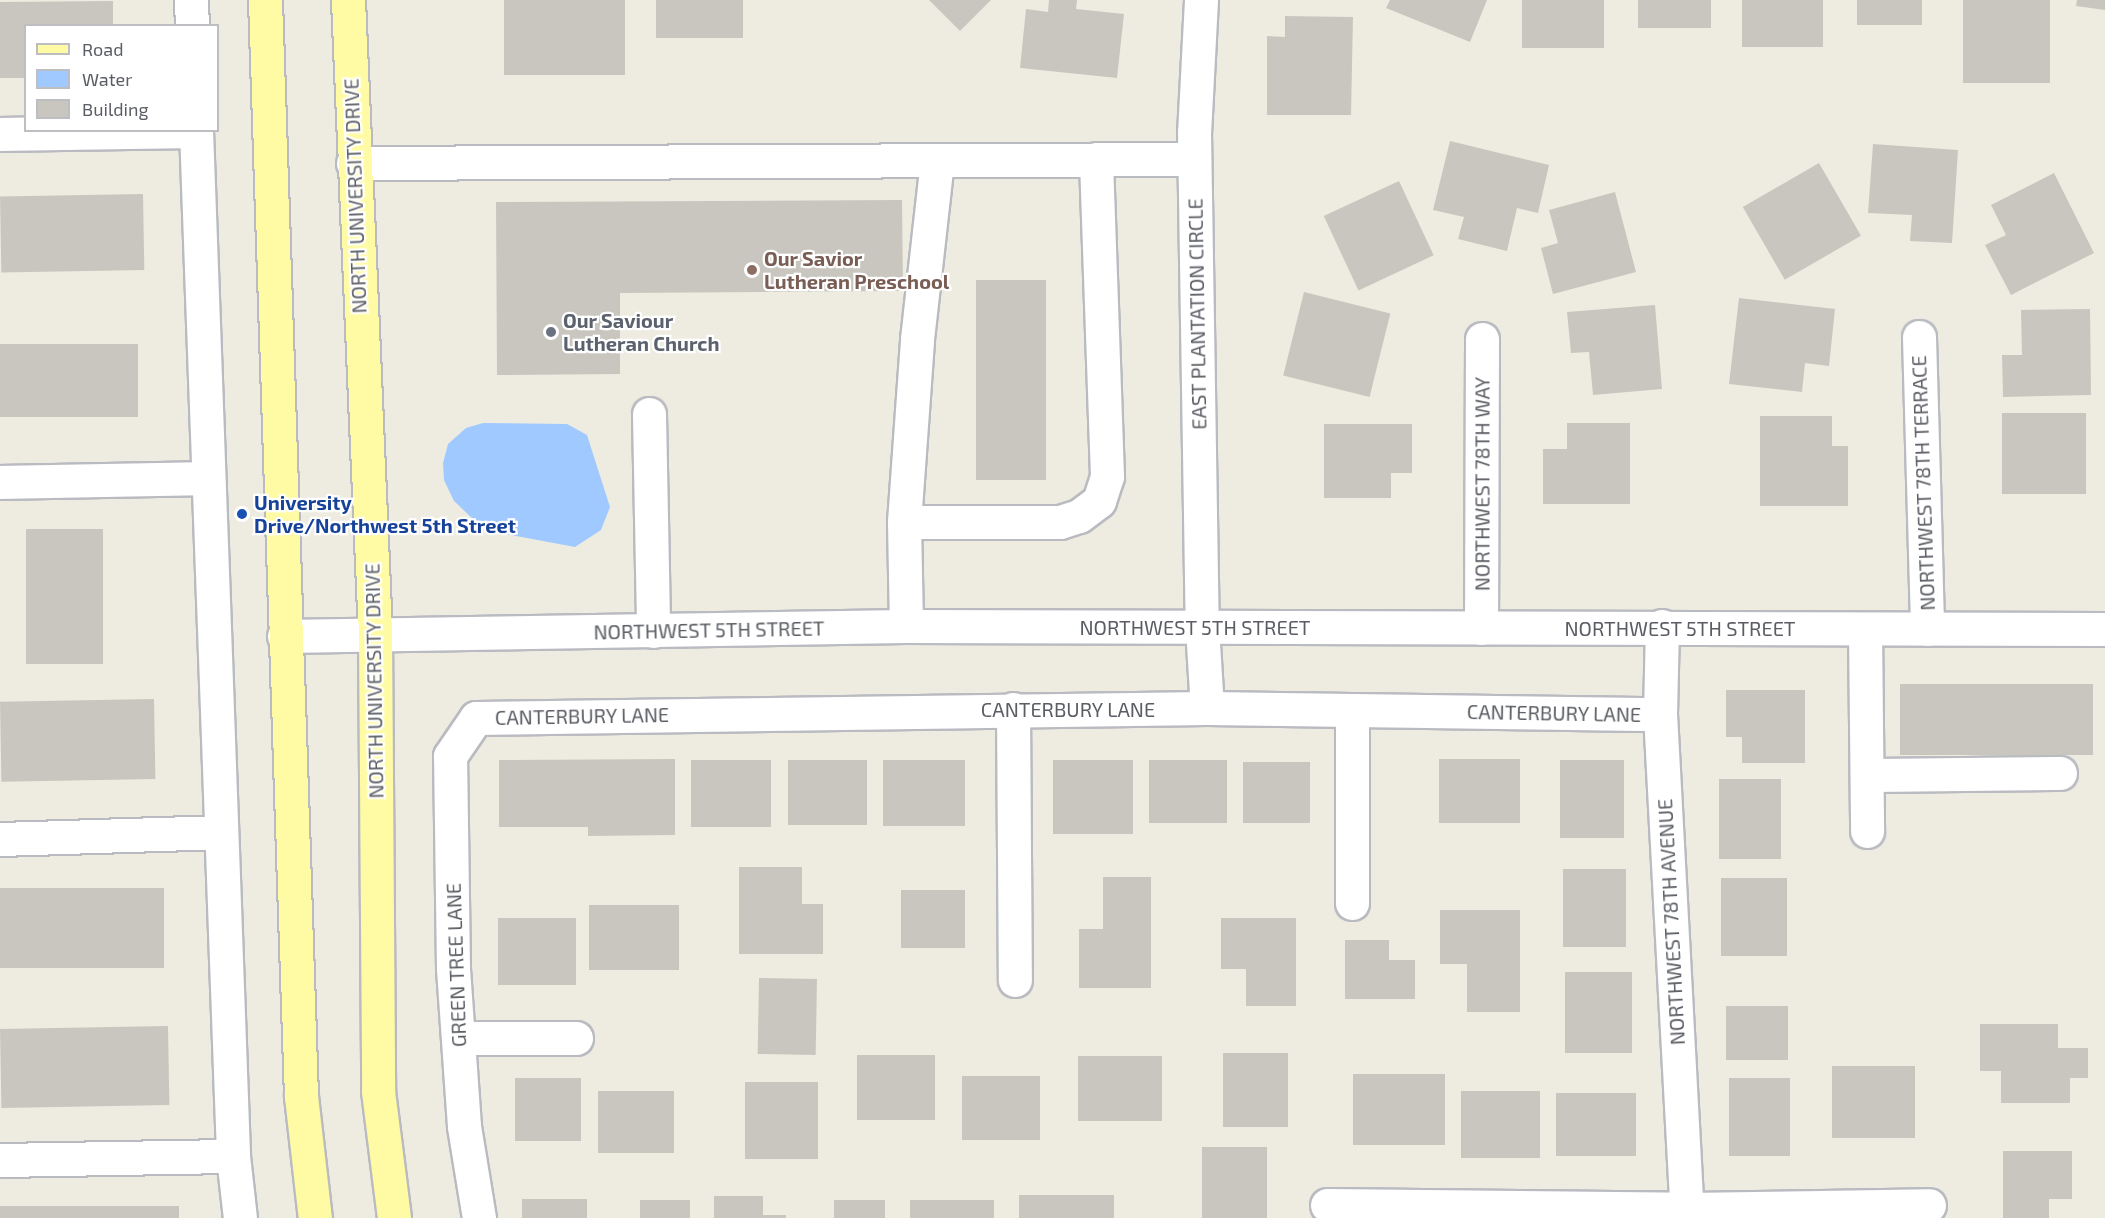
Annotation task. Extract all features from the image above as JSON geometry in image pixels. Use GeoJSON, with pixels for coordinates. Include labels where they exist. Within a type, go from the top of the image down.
{"type":"FeatureCollection","features":[{"type":"Feature","properties":{"kind":"main road"},"geometry":{"type":"LineString","coordinates":[[265,0],[284,636],[301,1096],[315,1218]]}},
{"type":"Feature","properties":{"kind":"main road","name":"NORTH UNIVERSITY DRIVE"},"geometry":{"type":"LineString","coordinates":[[348,0],[352,163],[375,633],[378,1090],[394,1218]]}},
{"type":"Feature","properties":{"kind":"street"},"geometry":{"type":"LineString","coordinates":[[191,0],[192,24]]}},
{"type":"Feature","properties":{"kind":"street","name":"EAST PLANTATION CIRCLE"},"geometry":{"type":"LineString","coordinates":[[1201,0],[1194,159],[1202,627]]}},
{"type":"Feature","properties":{"kind":"street"},"geometry":{"type":"LineString","coordinates":[[0,134],[131,132]]}},
{"type":"Feature","properties":{"kind":"street"},"geometry":{"type":"LineString","coordinates":[[196,132],[233,1156],[240,1218]]}},
{"type":"Feature","properties":{"kind":"street"},"geometry":{"type":"LineString","coordinates":[[904,522],[1060,522],[1079,516],[1099,501],[1107,476],[1096,159]]}},
{"type":"Feature","properties":{"kind":"street"},"geometry":{"type":"LineString","coordinates":[[352,163],[1194,159]]}},
{"type":"Feature","properties":{"kind":"street"},"geometry":{"type":"LineString","coordinates":[[906,626],[904,522],[916,339],[937,160]]}},
{"type":"Feature","properties":{"kind":"street","name":"NORTHWEST 78TH TERRACE"},"geometry":{"type":"LineString","coordinates":[[1919,337],[1927,630]]}},
{"type":"Feature","properties":{"kind":"street","name":"NORTHWEST 78TH WAY"},"geometry":{"type":"LineString","coordinates":[[1481,628],[1482,339]]}},
{"type":"Feature","properties":{"kind":"street"},"geometry":{"type":"LineString","coordinates":[[649,414],[653,632]]}},
{"type":"Feature","properties":{"kind":"street"},"geometry":{"type":"LineString","coordinates":[[0,482],[208,478]]}},
{"type":"Feature","properties":{"kind":"street","name":"NORTHWEST 5TH STREET"},"geometry":{"type":"LineString","coordinates":[[284,636],[375,633],[653,632],[906,626],[1662,627],[1927,630],[2105,628]]}},
{"type":"Feature","properties":{"kind":"street"},"geometry":{"type":"LineString","coordinates":[[1202,627],[1207,708]]}},
{"type":"Feature","properties":{"kind":"street","name":"NORTHWEST 78TH AVENUE"},"geometry":{"type":"LineString","coordinates":[[1662,627],[1660,714],[1687,1213]]}},
{"type":"Feature","properties":{"kind":"street"},"geometry":{"type":"LineString","coordinates":[[1865,629],[1866,831]]}},
{"type":"Feature","properties":{"kind":"street","name":"CANTERBURY LANE"},"geometry":{"type":"LineString","coordinates":[[476,718],[1207,708],[1660,714]]}},
{"type":"Feature","properties":{"kind":"street"},"geometry":{"type":"LineString","coordinates":[[1013,709],[1015,980]]}},
{"type":"Feature","properties":{"kind":"street"},"geometry":{"type":"LineString","coordinates":[[1352,710],[1352,903]]}},
{"type":"Feature","properties":{"kind":"street","name":"GREEN TREE LANE"},"geometry":{"type":"LineString","coordinates":[[476,718],[450,756],[458,1038],[464,1126],[478,1218]]}},
{"type":"Feature","properties":{"kind":"street"},"geometry":{"type":"LineString","coordinates":[[1866,775],[2060,773]]}},
{"type":"Feature","properties":{"kind":"street"},"geometry":{"type":"LineString","coordinates":[[0,839],[220,832]]}},
{"type":"Feature","properties":{"kind":"street"},"geometry":{"type":"LineString","coordinates":[[458,1038],[576,1038]]}},
{"type":"Feature","properties":{"kind":"street"},"geometry":{"type":"LineString","coordinates":[[0,1160],[233,1156]]}},
{"type":"Feature","properties":{"kind":"street"},"geometry":{"type":"LineString","coordinates":[[1327,1205],[1687,1213],[1929,1205]]}},
{"type":"Feature","properties":{"kind":"water"},"geometry":{"type":"Polygon","coordinates":[[[483,423],[567,424],[587,435],[610,507],[601,530],[575,547],[506,534],[473,519],[454,501],[444,480],[443,463],[448,444],[466,428],[483,423]]]}},
{"type":"Feature","properties":{"kind":"building"},"geometry":{"type":"Polygon","coordinates":[[[504,0],[625,0],[625,75],[504,75],[504,0]]]}},
{"type":"Feature","properties":{"kind":"building"},"geometry":{"type":"Polygon","coordinates":[[[656,0],[743,0],[743,38],[656,38],[656,0]]]}},
{"type":"Feature","properties":{"kind":"building"},"geometry":{"type":"Polygon","coordinates":[[[929,0],[991,0],[960,31],[929,0]]]}},
{"type":"Feature","properties":{"kind":"building"},"geometry":{"type":"Polygon","coordinates":[[[1049,0],[1077,0],[1076,9],[1124,14],[1117,78],[1020,68],[1026,9],[1048,12],[1049,0]]]}},
{"type":"Feature","properties":{"kind":"building"},"geometry":{"type":"Polygon","coordinates":[[[1390,0],[1487,0],[1470,42],[1386,8],[1390,0]]]}},
{"type":"Feature","properties":{"kind":"building"},"geometry":{"type":"Polygon","coordinates":[[[1522,0],[1604,0],[1604,48],[1522,48],[1522,0]]]}},
{"type":"Feature","properties":{"kind":"building"},"geometry":{"type":"Polygon","coordinates":[[[1638,0],[1711,0],[1711,28],[1638,28],[1638,0]]]}},
{"type":"Feature","properties":{"kind":"building"},"geometry":{"type":"Polygon","coordinates":[[[1742,0],[1823,0],[1823,47],[1742,47],[1742,0]]]}},
{"type":"Feature","properties":{"kind":"building"},"geometry":{"type":"Polygon","coordinates":[[[1857,0],[1922,0],[1922,25],[1857,25],[1857,0]]]}},
{"type":"Feature","properties":{"kind":"building"},"geometry":{"type":"Polygon","coordinates":[[[1963,0],[2050,0],[2050,83],[1963,83],[1963,0]]]}},
{"type":"Feature","properties":{"kind":"building"},"geometry":{"type":"Polygon","coordinates":[[[2077,0],[2105,0],[2105,10],[2076,6],[2077,0]]]}},
{"type":"Feature","properties":{"kind":"building"},"geometry":{"type":"Polygon","coordinates":[[[113,1],[113,24],[24,24],[24,78],[0,78],[0,2],[113,1]]]}},
{"type":"Feature","properties":{"kind":"building"},"geometry":{"type":"Polygon","coordinates":[[[1285,16],[1353,17],[1351,115],[1267,115],[1267,36],[1285,37],[1285,16]]]}},
{"type":"Feature","properties":{"kind":"building"},"geometry":{"type":"Polygon","coordinates":[[[1450,141],[1549,165],[1538,213],[1517,208],[1507,251],[1458,239],[1464,217],[1433,210],[1450,141]]]}},
{"type":"Feature","properties":{"kind":"building"},"geometry":{"type":"Polygon","coordinates":[[[1873,144],[1958,150],[1952,243],[1910,241],[1912,215],[1868,213],[1873,144]]]}},
{"type":"Feature","properties":{"kind":"building"},"geometry":{"type":"Polygon","coordinates":[[[1819,163],[1861,236],[1785,280],[1743,207],[1819,163]]]}},
{"type":"Feature","properties":{"kind":"building"},"geometry":{"type":"Polygon","coordinates":[[[2054,173],[2094,253],[2011,295],[1985,245],[2006,235],[1991,205],[2054,173]]]}},
{"type":"Feature","properties":{"kind":"building"},"geometry":{"type":"Polygon","coordinates":[[[1399,181],[1434,255],[1358,290],[1324,216],[1399,181]]]}},
{"type":"Feature","properties":{"kind":"building"},"geometry":{"type":"Polygon","coordinates":[[[1615,192],[1636,272],[1553,294],[1541,248],[1558,243],[1549,210],[1615,192]]]}},
{"type":"Feature","properties":{"kind":"building"},"geometry":{"type":"Polygon","coordinates":[[[143,194],[144,270],[1,272],[0,196],[143,194]]]}},
{"type":"Feature","properties":{"kind":"building"},"geometry":{"type":"Polygon","coordinates":[[[902,200],[903,291],[620,293],[620,374],[497,375],[496,202],[902,200]]]}},
{"type":"Feature","properties":{"kind":"building"},"geometry":{"type":"Polygon","coordinates":[[[976,280],[1046,280],[1046,480],[976,480],[976,280]]]}},
{"type":"Feature","properties":{"kind":"building"},"geometry":{"type":"Polygon","coordinates":[[[1304,292],[1390,314],[1370,397],[1283,375],[1304,292]]]}},
{"type":"Feature","properties":{"kind":"building"},"geometry":{"type":"Polygon","coordinates":[[[1739,298],[1835,309],[1829,366],[1805,363],[1802,392],[1729,384],[1739,298]]]}},
{"type":"Feature","properties":{"kind":"building"},"geometry":{"type":"Polygon","coordinates":[[[1655,305],[1662,389],[1593,395],[1589,352],[1571,353],[1567,312],[1655,305]]]}},
{"type":"Feature","properties":{"kind":"building"},"geometry":{"type":"Polygon","coordinates":[[[2090,309],[2091,395],[2003,397],[2002,355],[2022,355],[2021,310],[2090,309]]]}},
{"type":"Feature","properties":{"kind":"building"},"geometry":{"type":"Polygon","coordinates":[[[0,344],[138,344],[138,417],[0,417],[0,344]]]}},
{"type":"Feature","properties":{"kind":"building"},"geometry":{"type":"Polygon","coordinates":[[[2002,413],[2086,413],[2086,494],[2002,494],[2002,413]]]}},
{"type":"Feature","properties":{"kind":"building"},"geometry":{"type":"Polygon","coordinates":[[[1760,416],[1832,416],[1832,446],[1848,446],[1848,506],[1760,506],[1760,416]]]}},
{"type":"Feature","properties":{"kind":"building"},"geometry":{"type":"Polygon","coordinates":[[[1567,423],[1630,423],[1630,504],[1543,504],[1543,449],[1567,449],[1567,423]]]}},
{"type":"Feature","properties":{"kind":"building"},"geometry":{"type":"Polygon","coordinates":[[[1324,424],[1412,424],[1412,473],[1391,473],[1391,498],[1324,498],[1324,424]]]}},
{"type":"Feature","properties":{"kind":"building"},"geometry":{"type":"Polygon","coordinates":[[[26,529],[103,529],[103,664],[26,664],[26,529]]]}},
{"type":"Feature","properties":{"kind":"building"},"geometry":{"type":"Polygon","coordinates":[[[1900,684],[2093,684],[2093,755],[1900,755],[1900,684]]]}},
{"type":"Feature","properties":{"kind":"building"},"geometry":{"type":"Polygon","coordinates":[[[1726,690],[1805,690],[1805,763],[1742,763],[1742,737],[1726,737],[1726,690]]]}},
{"type":"Feature","properties":{"kind":"building"},"geometry":{"type":"Polygon","coordinates":[[[154,699],[155,779],[1,782],[0,702],[154,699]]]}},
{"type":"Feature","properties":{"kind":"building"},"geometry":{"type":"Polygon","coordinates":[[[675,759],[675,835],[588,836],[588,827],[499,827],[499,760],[675,759]]]}},
{"type":"Feature","properties":{"kind":"building"},"geometry":{"type":"Polygon","coordinates":[[[1439,759],[1520,759],[1520,823],[1439,823],[1439,759]]]}},
{"type":"Feature","properties":{"kind":"building"},"geometry":{"type":"Polygon","coordinates":[[[691,760],[771,760],[771,827],[691,827],[691,760]]]}},
{"type":"Feature","properties":{"kind":"building"},"geometry":{"type":"Polygon","coordinates":[[[788,760],[867,760],[867,825],[788,825],[788,760]]]}},
{"type":"Feature","properties":{"kind":"building"},"geometry":{"type":"Polygon","coordinates":[[[883,760],[965,760],[965,826],[883,826],[883,760]]]}},
{"type":"Feature","properties":{"kind":"building"},"geometry":{"type":"Polygon","coordinates":[[[1053,760],[1133,760],[1133,834],[1053,834],[1053,760]]]}},
{"type":"Feature","properties":{"kind":"building"},"geometry":{"type":"Polygon","coordinates":[[[1149,760],[1227,760],[1227,823],[1149,823],[1149,760]]]}},
{"type":"Feature","properties":{"kind":"building"},"geometry":{"type":"Polygon","coordinates":[[[1560,760],[1624,760],[1624,838],[1560,838],[1560,760]]]}},
{"type":"Feature","properties":{"kind":"building"},"geometry":{"type":"Polygon","coordinates":[[[1243,762],[1310,762],[1310,823],[1243,823],[1243,762]]]}},
{"type":"Feature","properties":{"kind":"building"},"geometry":{"type":"Polygon","coordinates":[[[1719,779],[1781,779],[1781,859],[1719,859],[1719,779]]]}},
{"type":"Feature","properties":{"kind":"building"},"geometry":{"type":"Polygon","coordinates":[[[739,867],[802,867],[802,904],[823,904],[823,954],[739,954],[739,867]]]}},
{"type":"Feature","properties":{"kind":"building"},"geometry":{"type":"Polygon","coordinates":[[[1563,869],[1626,869],[1626,947],[1563,947],[1563,869]]]}},
{"type":"Feature","properties":{"kind":"building"},"geometry":{"type":"Polygon","coordinates":[[[1103,877],[1151,877],[1151,988],[1079,988],[1079,929],[1103,929],[1103,877]]]}},
{"type":"Feature","properties":{"kind":"building"},"geometry":{"type":"Polygon","coordinates":[[[1721,878],[1787,878],[1787,956],[1721,956],[1721,878]]]}},
{"type":"Feature","properties":{"kind":"building"},"geometry":{"type":"Polygon","coordinates":[[[0,888],[164,888],[164,968],[0,968],[0,888]]]}},
{"type":"Feature","properties":{"kind":"building"},"geometry":{"type":"Polygon","coordinates":[[[901,890],[965,890],[965,948],[901,948],[901,890]]]}},
{"type":"Feature","properties":{"kind":"building"},"geometry":{"type":"Polygon","coordinates":[[[589,905],[679,905],[679,970],[589,970],[589,905]]]}},
{"type":"Feature","properties":{"kind":"building"},"geometry":{"type":"Polygon","coordinates":[[[1440,910],[1520,910],[1520,1012],[1467,1012],[1467,964],[1440,964],[1440,910]]]}},
{"type":"Feature","properties":{"kind":"building"},"geometry":{"type":"Polygon","coordinates":[[[498,918],[576,918],[576,985],[498,985],[498,918]]]}},
{"type":"Feature","properties":{"kind":"building"},"geometry":{"type":"Polygon","coordinates":[[[1221,918],[1296,918],[1296,1006],[1246,1006],[1246,969],[1221,969],[1221,918]]]}},
{"type":"Feature","properties":{"kind":"building"},"geometry":{"type":"Polygon","coordinates":[[[1345,940],[1389,940],[1389,960],[1415,960],[1415,999],[1345,999],[1345,940]]]}},
{"type":"Feature","properties":{"kind":"building"},"geometry":{"type":"Polygon","coordinates":[[[1565,972],[1632,972],[1632,1053],[1565,1053],[1565,972]]]}},
{"type":"Feature","properties":{"kind":"building"},"geometry":{"type":"Polygon","coordinates":[[[759,978],[817,979],[816,1055],[758,1054],[759,978]]]}},
{"type":"Feature","properties":{"kind":"building"},"geometry":{"type":"Polygon","coordinates":[[[1726,1006],[1788,1006],[1788,1060],[1726,1060],[1726,1006]]]}},
{"type":"Feature","properties":{"kind":"building"},"geometry":{"type":"Polygon","coordinates":[[[1980,1024],[2058,1024],[2058,1048],[2088,1048],[2088,1078],[2070,1078],[2070,1103],[2001,1103],[2001,1071],[1980,1071],[1980,1024]]]}},
{"type":"Feature","properties":{"kind":"building"},"geometry":{"type":"Polygon","coordinates":[[[168,1026],[169,1105],[1,1108],[0,1029],[168,1026]]]}},
{"type":"Feature","properties":{"kind":"building"},"geometry":{"type":"Polygon","coordinates":[[[1223,1053],[1288,1053],[1288,1127],[1223,1127],[1223,1053]]]}},
{"type":"Feature","properties":{"kind":"building"},"geometry":{"type":"Polygon","coordinates":[[[857,1055],[935,1055],[935,1120],[857,1120],[857,1055]]]}},
{"type":"Feature","properties":{"kind":"building"},"geometry":{"type":"Polygon","coordinates":[[[1078,1056],[1162,1056],[1162,1121],[1078,1121],[1078,1056]]]}},
{"type":"Feature","properties":{"kind":"building"},"geometry":{"type":"Polygon","coordinates":[[[1832,1066],[1915,1066],[1915,1138],[1832,1138],[1832,1066]]]}},
{"type":"Feature","properties":{"kind":"building"},"geometry":{"type":"Polygon","coordinates":[[[1353,1074],[1445,1074],[1445,1145],[1353,1145],[1353,1074]]]}},
{"type":"Feature","properties":{"kind":"building"},"geometry":{"type":"Polygon","coordinates":[[[962,1076],[1040,1076],[1040,1140],[962,1140],[962,1076]]]}},
{"type":"Feature","properties":{"kind":"building"},"geometry":{"type":"Polygon","coordinates":[[[515,1078],[581,1078],[581,1141],[515,1141],[515,1078]]]}},
{"type":"Feature","properties":{"kind":"building"},"geometry":{"type":"Polygon","coordinates":[[[1729,1078],[1790,1078],[1790,1156],[1729,1156],[1729,1078]]]}},
{"type":"Feature","properties":{"kind":"building"},"geometry":{"type":"Polygon","coordinates":[[[745,1082],[818,1082],[818,1159],[745,1159],[745,1082]]]}},
{"type":"Feature","properties":{"kind":"building"},"geometry":{"type":"Polygon","coordinates":[[[598,1091],[674,1091],[674,1153],[598,1153],[598,1091]]]}},
{"type":"Feature","properties":{"kind":"building"},"geometry":{"type":"Polygon","coordinates":[[[1461,1091],[1540,1091],[1540,1158],[1461,1158],[1461,1091]]]}},
{"type":"Feature","properties":{"kind":"building"},"geometry":{"type":"Polygon","coordinates":[[[1556,1093],[1636,1093],[1636,1156],[1556,1156],[1556,1093]]]}},
{"type":"Feature","properties":{"kind":"building"},"geometry":{"type":"Polygon","coordinates":[[[1202,1147],[1267,1147],[1267,1218],[1202,1218],[1202,1147]]]}},
{"type":"Feature","properties":{"kind":"building"},"geometry":{"type":"Polygon","coordinates":[[[2003,1151],[2072,1151],[2072,1199],[2049,1199],[2049,1218],[2003,1218],[2003,1151]]]}},
{"type":"Feature","properties":{"kind":"building"},"geometry":{"type":"Polygon","coordinates":[[[1019,1195],[1114,1195],[1114,1218],[1019,1218],[1019,1195]]]}},
{"type":"Feature","properties":{"kind":"building"},"geometry":{"type":"Polygon","coordinates":[[[714,1196],[763,1196],[763,1215],[786,1215],[786,1218],[714,1218],[714,1196]]]}},
{"type":"Feature","properties":{"kind":"building"},"geometry":{"type":"Polygon","coordinates":[[[522,1199],[587,1199],[587,1218],[522,1218],[522,1199]]]}},
{"type":"Feature","properties":{"kind":"building"},"geometry":{"type":"Polygon","coordinates":[[[640,1200],[690,1200],[690,1218],[640,1218],[640,1200]]]}},
{"type":"Feature","properties":{"kind":"building"},"geometry":{"type":"Polygon","coordinates":[[[834,1200],[885,1200],[885,1218],[834,1218],[834,1200]]]}},
{"type":"Feature","properties":{"kind":"building"},"geometry":{"type":"Polygon","coordinates":[[[910,1200],[994,1200],[994,1218],[910,1218],[910,1200]]]}},
{"type":"Feature","properties":{"kind":"building"},"geometry":{"type":"Polygon","coordinates":[[[0,1206],[179,1206],[179,1218],[0,1218],[0,1206]]]}},
{"type":"Feature","properties":{"kind":"place","name":"Our Savior Lutheran Preschool"},"geometry":{"type":"Point","coordinates":[752,270]}},
{"type":"Feature","properties":{"kind":"place","name":"Our Saviour Lutheran Church"},"geometry":{"type":"Point","coordinates":[551,332]}},
{"type":"Feature","properties":{"kind":"place","name":"University Drive/Northwest 5th Street"},"geometry":{"type":"Point","coordinates":[242,514]}}]}
